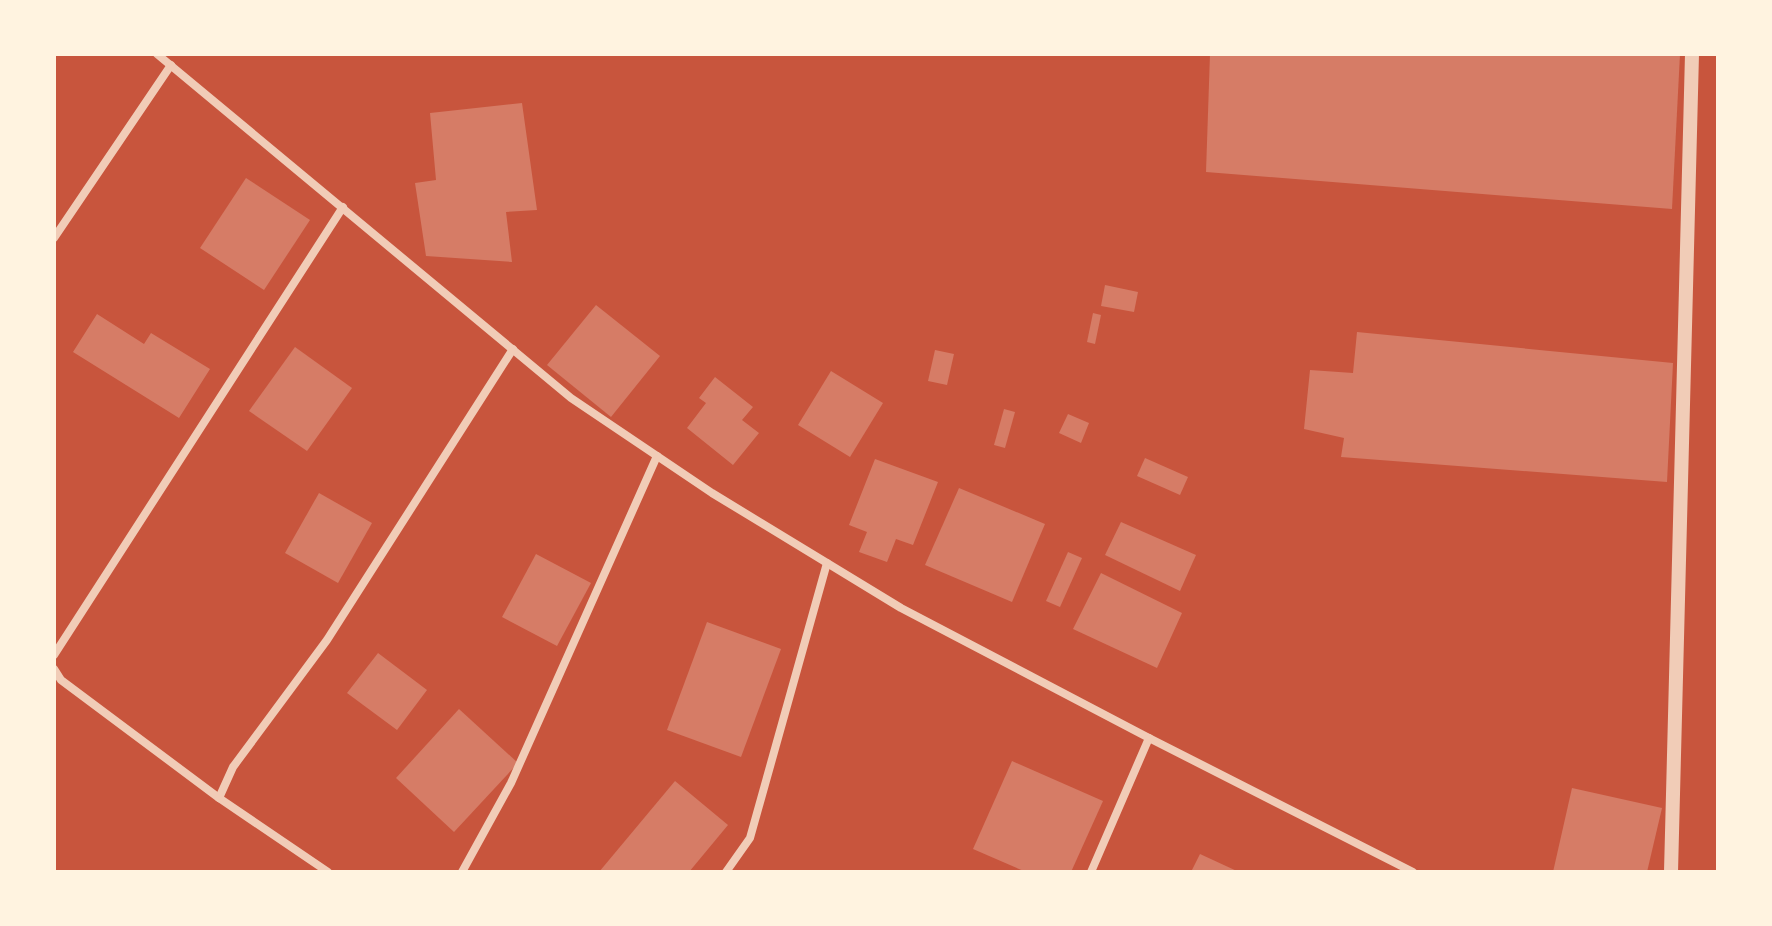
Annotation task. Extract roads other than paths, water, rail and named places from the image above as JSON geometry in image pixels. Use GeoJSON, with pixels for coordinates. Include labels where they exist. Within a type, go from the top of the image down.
{"type":"FeatureCollection","features":[{"type":"Feature","properties":{"kind":"street"},"geometry":{"type":"LineString","coordinates":[[157,54],[571,398],[712,493],[901,608],[1413,872]]}},
{"type":"Feature","properties":{"kind":"street"},"geometry":{"type":"LineString","coordinates":[[1671,872],[1692,54]]}},
{"type":"Feature","properties":{"kind":"street"},"geometry":{"type":"LineString","coordinates":[[54,238],[171,65]]}},
{"type":"Feature","properties":{"kind":"street"},"geometry":{"type":"LineString","coordinates":[[54,655],[343,207]]}},
{"type":"Feature","properties":{"kind":"street"},"geometry":{"type":"LineString","coordinates":[[219,798],[233,767],[327,640],[513,349]]}},
{"type":"Feature","properties":{"kind":"street"},"geometry":{"type":"LineString","coordinates":[[462,872],[511,783],[657,456]]}},
{"type":"Feature","properties":{"kind":"street"},"geometry":{"type":"LineString","coordinates":[[726,872],[750,838],[827,563]]}},
{"type":"Feature","properties":{"kind":"street"},"geometry":{"type":"LineString","coordinates":[[54,669],[61,680],[219,798],[328,872]]}},
{"type":"Feature","properties":{"kind":"street"},"geometry":{"type":"LineString","coordinates":[[1091,872],[1149,738]]}}]}
